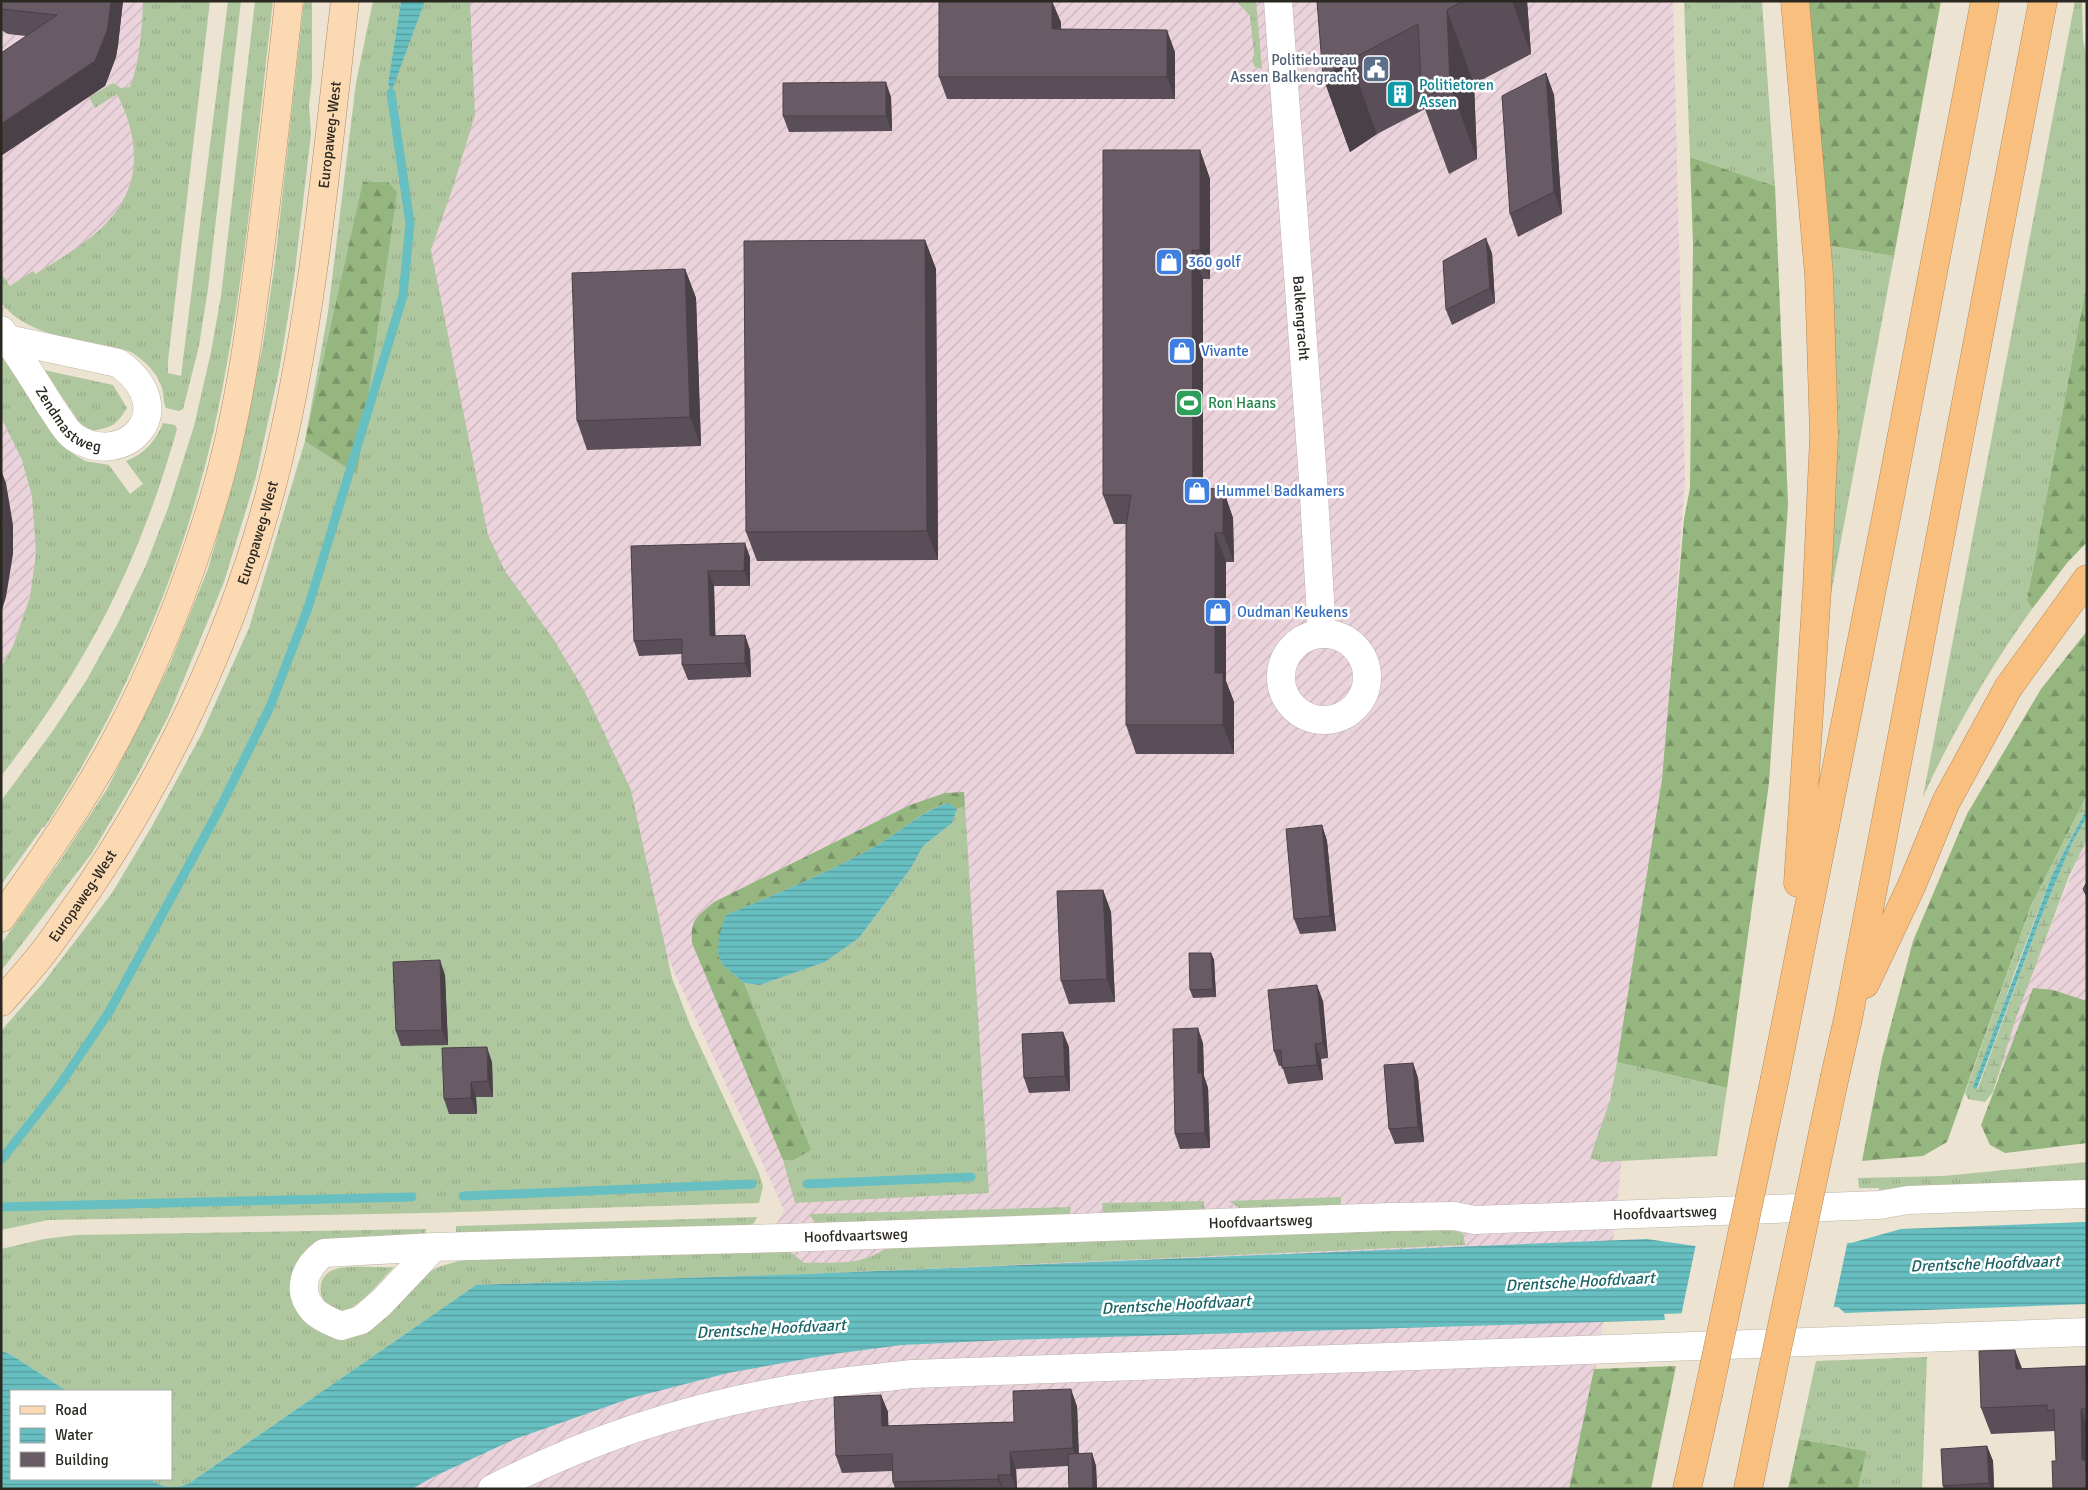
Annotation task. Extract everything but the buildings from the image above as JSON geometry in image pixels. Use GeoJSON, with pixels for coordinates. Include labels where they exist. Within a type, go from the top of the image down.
{"type":"FeatureCollection","features":[{"type":"Feature","properties":{"kind":"highway"},"geometry":{"type":"LineString","coordinates":[[1790,994],[1811,691],[1824,436],[1819,275],[1795,1]]}},
{"type":"Feature","properties":{"kind":"highway"},"geometry":{"type":"LineString","coordinates":[[1687,1489],[1775,1078],[1790,994],[1887,513],[1985,1]]}},
{"type":"Feature","properties":{"kind":"highway"},"geometry":{"type":"LineString","coordinates":[[1748,1489],[1848,1019],[2043,1]]}},
{"type":"Feature","properties":{"kind":"highway"},"geometry":{"type":"LineString","coordinates":[[1848,1019],[1911,887],[1946,802],[2008,688],[2087,579]]}},
{"type":"Feature","properties":{"kind":"main road"},"geometry":{"type":"LineString","coordinates":[[1,918],[42,861],[82,799],[118,736],[176,610],[210,512],[234,416],[251,324],[290,1]]}},
{"type":"Feature","properties":{"kind":"main road","name":"Europaweg-West"},"geometry":{"type":"LineString","coordinates":[[1,1002],[55,938],[101,871],[143,801],[187,717],[223,635],[244,577],[279,458],[299,361],[321,206],[345,1]]}},
{"type":"Feature","properties":{"kind":"street","name":"Balkengracht"},"geometry":{"type":"LineString","coordinates":[[1278,1],[1313,469],[1322,634]]}},
{"type":"Feature","properties":{"kind":"street","name":"Zendmastweg"},"geometry":{"type":"LineString","coordinates":[[4,335],[118,363],[130,371],[140,382],[147,398],[149,411],[142,428],[129,439],[113,446],[94,446],[73,437],[61,422],[4,335]]}},
{"type":"Feature","properties":{"kind":"street","name":"Hoofdvaartsweg"},"geometry":{"type":"LineString","coordinates":[[434,1247],[786,1238],[1391,1217],[1454,1216],[1475,1220],[1879,1205],[1908,1200],[2087,1194]]}},
{"type":"Feature","properties":{"kind":"street"},"geometry":{"type":"LineString","coordinates":[[492,1489],[588,1445],[641,1425],[691,1411],[788,1390],[912,1374],[2087,1332]]}},
{"type":"Feature","properties":{"kind":"shaded area"},"geometry":{"type":"Polygon","coordinates":[[[1,1],[162,1],[125,219],[41,285],[1,311],[1,1]]]}},
{"type":"Feature","properties":{"kind":"shaded area"},"geometry":{"type":"Polygon","coordinates":[[[398,1],[1673,1],[1685,480],[1666,737],[1607,1301],[1575,1489],[386,1489],[386,1481],[699,1371],[784,1210],[518,633],[393,307],[398,1]]]}},
{"type":"Feature","properties":{"kind":"shaded area"},"geometry":{"type":"Polygon","coordinates":[[[1,352],[90,478],[1,730],[1,352]]]}},
{"type":"Feature","properties":{"kind":"shaded area"},"geometry":{"type":"Polygon","coordinates":[[[2087,836],[2087,1123],[2018,1128],[1995,1065],[2087,836]]]}},
{"type":"Feature","properties":{"kind":"green space"},"geometry":{"type":"Polygon","coordinates":[[[143,1],[210,1],[168,361],[168,373],[181,376],[228,1],[241,1],[208,289],[199,346],[183,409],[179,411],[166,408],[162,388],[154,372],[146,363],[131,352],[45,332],[14,316],[1,303],[1,273],[10,286],[33,271],[36,274],[90,238],[109,220],[125,196],[131,182],[134,152],[129,123],[124,108],[117,94],[95,108],[89,97],[113,83],[121,88],[130,87],[138,55],[143,1]]]}},
{"type":"Feature","properties":{"kind":"green space"},"geometry":{"type":"Polygon","coordinates":[[[255,1],[273,1],[234,323],[214,429],[201,482],[167,585],[125,685],[73,782],[44,828],[1,885],[1,801],[52,732],[86,681],[117,625],[146,565],[168,508],[194,426],[211,352],[221,296],[255,1]]]}},
{"type":"Feature","properties":{"kind":"green space"},"geometry":{"type":"Polygon","coordinates":[[[304,1],[312,1],[312,79],[309,105],[311,134],[294,279],[280,366],[256,477],[224,582],[169,715],[136,778],[92,853],[1,971],[1,944],[56,867],[107,789],[168,668],[208,569],[238,465],[263,344],[275,262],[304,1]]]}},
{"type":"Feature","properties":{"kind":"green space"},"geometry":{"type":"Polygon","coordinates":[[[373,1],[401,1],[388,83],[391,92],[425,1],[470,1],[475,115],[431,250],[488,535],[505,571],[554,640],[584,690],[631,790],[672,978],[691,1027],[759,1173],[763,1186],[759,1203],[426,1213],[48,1220],[1,1230],[1,1031],[43,983],[112,893],[152,826],[202,733],[249,628],[305,441],[328,312],[356,83],[373,1]]]}},
{"type":"Feature","properties":{"kind":"green space"},"geometry":{"type":"Polygon","coordinates":[[[1236,1],[1256,1],[1262,69],[1255,67],[1252,60],[1254,54],[1250,16],[1236,1]]]}},
{"type":"Feature","properties":{"kind":"green space"},"geometry":{"type":"Polygon","coordinates":[[[1684,1],[1762,1],[1775,186],[1690,157],[1684,1]]]}},
{"type":"Feature","properties":{"kind":"green space"},"geometry":{"type":"Polygon","coordinates":[[[1809,1],[1941,1],[1894,256],[1825,245],[1809,1]]]}},
{"type":"Feature","properties":{"kind":"green space"},"geometry":{"type":"Polygon","coordinates":[[[2075,1],[2082,1],[2083,40],[2087,57],[2087,281],[2027,600],[2032,609],[1973,700],[1946,749],[1923,797],[2075,1]]]}},
{"type":"Feature","properties":{"kind":"green space"},"geometry":{"type":"Polygon","coordinates":[[[1690,157],[1775,186],[1788,504],[1769,783],[1727,1088],[1617,1062],[1662,779],[1684,519],[1690,488],[1693,245],[1690,157]]]}},
{"type":"Feature","properties":{"kind":"green space"},"geometry":{"type":"Polygon","coordinates":[[[363,182],[388,182],[397,192],[357,474],[305,441],[363,182]]]}},
{"type":"Feature","properties":{"kind":"green space"},"geometry":{"type":"Polygon","coordinates":[[[1825,245],[1894,256],[1828,610],[1825,245]]]}},
{"type":"Feature","properties":{"kind":"green space"},"geometry":{"type":"Polygon","coordinates":[[[2087,281],[2087,542],[2067,563],[2032,609],[2027,600],[2087,281]]]}},
{"type":"Feature","properties":{"kind":"green space"},"geometry":{"type":"Polygon","coordinates":[[[1,356],[64,448],[85,461],[109,465],[130,494],[143,484],[126,461],[138,455],[149,446],[157,436],[163,423],[175,425],[177,429],[146,523],[101,623],[64,687],[1,776],[1,667],[13,646],[30,597],[36,553],[32,496],[22,460],[1,417],[1,356]]]}},
{"type":"Feature","properties":{"kind":"green space"},"geometry":{"type":"Polygon","coordinates":[[[44,370],[113,385],[127,408],[116,423],[90,431],[80,423],[44,370]]]}},
{"type":"Feature","properties":{"kind":"green space"},"geometry":{"type":"Polygon","coordinates":[[[2087,631],[2087,795],[2031,906],[1947,1142],[1923,1156],[1862,1161],[1882,1058],[1913,941],[1967,814],[2041,689],[2087,631]]]}},
{"type":"Feature","properties":{"kind":"green space"},"geometry":{"type":"Polygon","coordinates":[[[964,792],[965,806],[957,809],[947,803],[937,807],[858,856],[802,883],[726,915],[718,953],[722,964],[744,983],[811,1150],[794,1160],[783,1160],[692,943],[694,923],[699,915],[714,902],[910,805],[945,793],[964,792]]]}},
{"type":"Feature","properties":{"kind":"green space"},"geometry":{"type":"Polygon","coordinates":[[[2087,795],[2087,808],[2052,875],[2014,974],[1975,1089],[1978,1088],[2043,912],[2073,841],[2087,817],[2087,840],[2069,876],[2016,1018],[1993,1092],[1985,1102],[1968,1099],[1965,1093],[2031,906],[2087,795]]]}},
{"type":"Feature","properties":{"kind":"green space"},"geometry":{"type":"Polygon","coordinates":[[[965,806],[989,1193],[795,1203],[783,1160],[794,1160],[810,1150],[744,983],[760,985],[825,962],[859,938],[911,868],[923,846],[952,823],[957,809],[965,806]]]}},
{"type":"Feature","properties":{"kind":"green space"},"geometry":{"type":"Polygon","coordinates":[[[2033,988],[2053,990],[2087,1001],[2087,1143],[2005,1153],[1990,1145],[1981,1125],[2033,988]]]}},
{"type":"Feature","properties":{"kind":"green space"},"geometry":{"type":"Polygon","coordinates":[[[1617,1062],[1727,1088],[1717,1156],[1601,1162],[1590,1158],[1610,1100],[1617,1062]]]}},
{"type":"Feature","properties":{"kind":"green space"},"geometry":{"type":"Polygon","coordinates":[[[2087,1162],[2087,1183],[1879,1190],[1879,1188],[1859,1188],[1858,1178],[1943,1176],[2087,1162]]]}},
{"type":"Feature","properties":{"kind":"green space"},"geometry":{"type":"Polygon","coordinates":[[[1341,1197],[1341,1203],[1338,1208],[1242,1210],[1229,1201],[1341,1197]]]}},
{"type":"Feature","properties":{"kind":"green space"},"geometry":{"type":"Polygon","coordinates":[[[1204,1201],[1204,1209],[1201,1213],[1106,1214],[1103,1212],[1102,1203],[1204,1201]]]}},
{"type":"Feature","properties":{"kind":"green space"},"geometry":{"type":"Polygon","coordinates":[[[1071,1207],[1069,1218],[816,1224],[809,1214],[1071,1207]]]}},
{"type":"Feature","properties":{"kind":"green space"},"geometry":{"type":"Polygon","coordinates":[[[757,1217],[754,1223],[744,1228],[458,1235],[456,1232],[456,1226],[757,1217]]]}},
{"type":"Feature","properties":{"kind":"green space"},"geometry":{"type":"Polygon","coordinates":[[[1440,1226],[1463,1233],[1465,1245],[805,1274],[476,1285],[188,1484],[178,1487],[164,1486],[152,1480],[172,1480],[172,1390],[65,1390],[1,1350],[1,1249],[44,1239],[76,1235],[426,1229],[425,1235],[319,1249],[315,1327],[441,1266],[466,1259],[787,1249],[804,1263],[841,1262],[863,1259],[874,1255],[895,1241],[1440,1226]]]}},
{"type":"Feature","properties":{"kind":"green space"},"geometry":{"type":"Polygon","coordinates":[[[394,1267],[366,1296],[349,1309],[340,1311],[332,1309],[322,1296],[322,1280],[327,1273],[336,1269],[394,1267]]]}},
{"type":"Feature","properties":{"kind":"green space"},"geometry":{"type":"Polygon","coordinates":[[[1927,1357],[1922,1489],[1858,1489],[1865,1451],[1799,1439],[1816,1361],[1927,1357]]]}},
{"type":"Feature","properties":{"kind":"green space"},"geometry":{"type":"Polygon","coordinates":[[[1676,1366],[1651,1489],[1569,1489],[1594,1369],[1676,1366]]]}},
{"type":"Feature","properties":{"kind":"green space"},"geometry":{"type":"Polygon","coordinates":[[[1799,1439],[1866,1451],[1858,1489],[1788,1489],[1799,1439]]]}},
{"type":"Feature","properties":{"kind":"water"},"geometry":{"type":"Polygon","coordinates":[[[401,1],[425,1],[391,93],[388,83],[401,1]]]}},
{"type":"Feature","properties":{"kind":"water"},"geometry":{"type":"Polygon","coordinates":[[[948,803],[957,809],[952,823],[923,846],[911,868],[859,938],[825,962],[760,985],[744,983],[722,964],[718,953],[719,936],[726,915],[839,865],[885,841],[928,812],[948,803]]]}},
{"type":"Feature","properties":{"kind":"water"},"geometry":{"type":"Polygon","coordinates":[[[2087,808],[2087,817],[2073,841],[2043,912],[1977,1088],[1975,1089],[1973,1087],[2052,875],[2087,808]]]}},
{"type":"Feature","properties":{"kind":"water","name":"Drentsche Hoofdvaart"},"geometry":{"type":"Polygon","coordinates":[[[2087,1222],[2087,1304],[1845,1313],[1838,1307],[1664,1314],[1665,1320],[1006,1340],[902,1345],[833,1354],[728,1373],[631,1398],[515,1439],[433,1477],[412,1489],[1,1489],[1,1350],[65,1390],[10,1390],[10,1480],[152,1480],[164,1486],[178,1487],[188,1484],[476,1285],[805,1274],[1647,1239],[1695,1246],[1851,1243],[1901,1229],[2087,1222]]]}},
{"type":"Feature","properties":{"kind":"pier"},"geometry":{"type":"Polygon","coordinates":[[[1848,1240],[1833,1310],[1681,1316],[1696,1244],[1848,1240]]]}},
{"type":"Feature","properties":{"kind":"waterway"},"geometry":{"type":"LineString","coordinates":[[1,1160],[57,1089],[109,1012],[220,808],[270,707],[308,608],[403,296],[410,224],[391,93]]}},
{"type":"Feature","properties":{"kind":"waterway"},"geometry":{"type":"LineString","coordinates":[[807,1184],[971,1177]]}},
{"type":"Feature","properties":{"kind":"waterway"},"geometry":{"type":"LineString","coordinates":[[463,1196],[752,1184]]}},
{"type":"Feature","properties":{"kind":"waterway"},"geometry":{"type":"LineString","coordinates":[[1,1207],[412,1197]]}},
{"type":"Feature","properties":{"kind":"place","name":"Politiebureau Assen Balkengracht"},"geometry":{"type":"Point","coordinates":[1376,69]}},
{"type":"Feature","properties":{"kind":"place","name":"Politietoren Assen"},"geometry":{"type":"Point","coordinates":[1400,94]}},
{"type":"Feature","properties":{"kind":"place","name":"360 golf"},"geometry":{"type":"Point","coordinates":[1169,262]}},
{"type":"Feature","properties":{"kind":"place","name":"Vivante"},"geometry":{"type":"Point","coordinates":[1182,351]}},
{"type":"Feature","properties":{"kind":"place","name":"Ron Haans"},"geometry":{"type":"Point","coordinates":[1189,403]}},
{"type":"Feature","properties":{"kind":"place","name":"Hummel Badkamers"},"geometry":{"type":"Point","coordinates":[1197,491]}},
{"type":"Feature","properties":{"kind":"place","name":"Oudman Keukens"},"geometry":{"type":"Point","coordinates":[1218,612]}}]}
